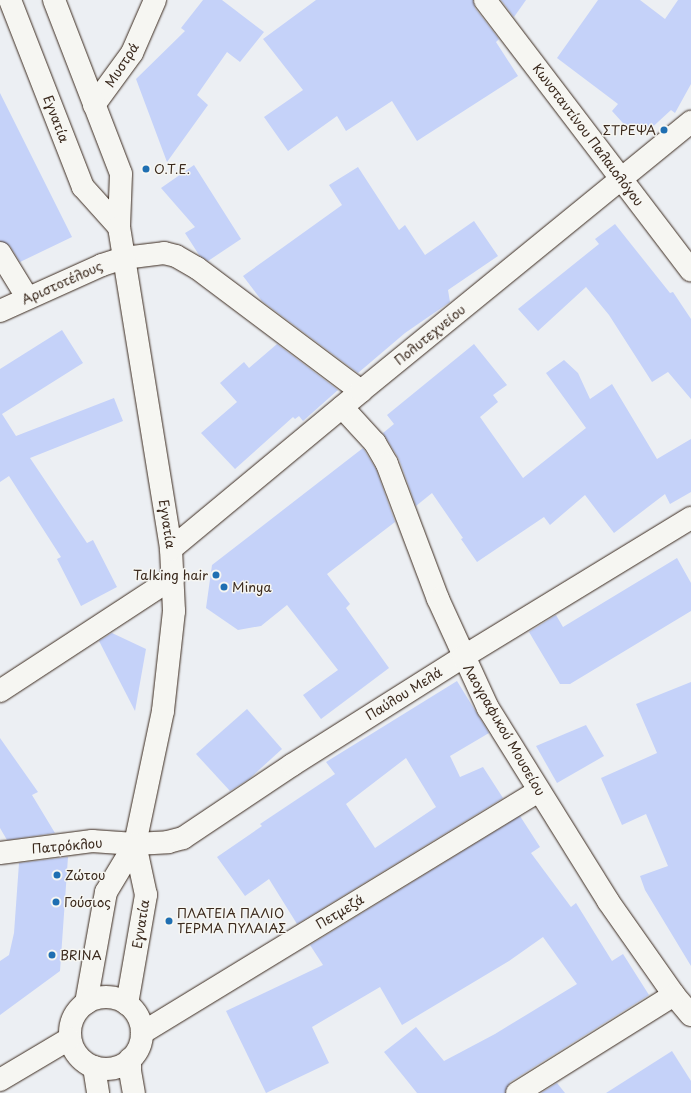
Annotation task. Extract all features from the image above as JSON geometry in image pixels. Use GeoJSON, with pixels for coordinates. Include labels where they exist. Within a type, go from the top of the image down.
{"type":"FeatureCollection","features":[{"type":"Feature","properties":{"kind":"street","name":"Εγνατία"},"geometry":{"type":"LineString","coordinates":[[10,0],[83,188],[119,227]]}},
{"type":"Feature","properties":{"kind":"street","name":"Εγνατία"},"geometry":{"type":"LineString","coordinates":[[54,0],[121,174],[119,227],[171,549],[173,578],[174,611],[168,681],[135,844],[106,892],[86,1003]]}},
{"type":"Feature","properties":{"kind":"street","name":"Μυστρά"},"geometry":{"type":"LineString","coordinates":[[94,105],[132,53],[155,0]]}},
{"type":"Feature","properties":{"kind":"street","name":"Κωνσταντίνου Παλαιολόγου"},"geometry":{"type":"LineString","coordinates":[[485,0],[691,270]]}},
{"type":"Feature","properties":{"kind":"street","name":"Πολυτεχνείου"},"geometry":{"type":"LineString","coordinates":[[171,549],[361,391],[622,180],[691,122]]}},
{"type":"Feature","properties":{"kind":"street"},"geometry":{"type":"LineString","coordinates":[[0,253],[27,297]]}},
{"type":"Feature","properties":{"kind":"street","name":"Αριστοτέλους"},"geometry":{"type":"LineString","coordinates":[[0,311],[27,297],[102,264],[124,258],[164,253],[191,265],[361,391]]}},
{"type":"Feature","properties":{"kind":"street","name":"Λαογραφικού Μουσείου"},"geometry":{"type":"LineString","coordinates":[[342,407],[375,443],[387,464],[425,567],[463,657],[488,708],[538,791],[608,901],[674,995],[691,1015]]}},
{"type":"Feature","properties":{"kind":"street","name":"Παύλου Μελά"},"geometry":{"type":"LineString","coordinates":[[135,844],[168,842],[183,838],[463,657],[691,518]]}},
{"type":"Feature","properties":{"kind":"street"},"geometry":{"type":"LineString","coordinates":[[0,691],[173,578]]}},
{"type":"Feature","properties":{"kind":"street","name":"Πετμεζά"},"geometry":{"type":"LineString","coordinates":[[142,1033],[538,791]]}},
{"type":"Feature","properties":{"kind":"street","name":"Πατρόκλου"},"geometry":{"type":"LineString","coordinates":[[0,853],[92,841],[135,844]]}},
{"type":"Feature","properties":{"kind":"street","name":"Εγνατία"},"geometry":{"type":"LineString","coordinates":[[128,1004],[146,895],[135,844]]}},
{"type":"Feature","properties":{"kind":"street"},"geometry":{"type":"LineString","coordinates":[[517,1093],[674,995]]}},
{"type":"Feature","properties":{"kind":"street"},"geometry":{"type":"LineString","coordinates":[[107,997],[128,1004],[140,1022],[142,1033],[139,1047],[130,1059],[113,1068],[94,1067],[78,1056],[69,1039],[73,1018],[86,1003],[107,997]]}},
{"type":"Feature","properties":{"kind":"street"},"geometry":{"type":"LineString","coordinates":[[0,1080],[69,1039]]}},
{"type":"Feature","properties":{"kind":"street"},"geometry":{"type":"LineString","coordinates":[[130,1059],[130,1071],[134,1093]]}},
{"type":"Feature","properties":{"kind":"street"},"geometry":{"type":"LineString","coordinates":[[94,1067],[98,1093]]}},
{"type":"Feature","properties":{"kind":"building"},"geometry":{"type":"Polygon","coordinates":[[[203,0],[222,0],[264,32],[240,62],[227,52],[197,95],[208,105],[167,162],[136,79],[185,31],[181,28],[203,0]]]}},
{"type":"Feature","properties":{"kind":"building"},"geometry":{"type":"Polygon","coordinates":[[[316,0],[473,0],[475,8],[499,39],[496,42],[518,76],[417,141],[392,101],[346,131],[337,116],[288,151],[264,117],[303,90],[263,39],[316,0]]]}},
{"type":"Feature","properties":{"kind":"building"},"geometry":{"type":"Polygon","coordinates":[[[501,0],[526,0],[514,17],[501,0]]]}},
{"type":"Feature","properties":{"kind":"building"},"geometry":{"type":"Polygon","coordinates":[[[598,0],[640,0],[665,19],[678,0],[691,0],[691,84],[675,113],[671,110],[646,133],[639,128],[632,133],[612,111],[618,104],[557,58],[598,0]]]}},
{"type":"Feature","properties":{"kind":"building"},"geometry":{"type":"Polygon","coordinates":[[[0,93],[72,237],[20,262],[10,246],[0,241],[0,93]]]}},
{"type":"Feature","properties":{"kind":"building"},"geometry":{"type":"Polygon","coordinates":[[[194,165],[241,239],[208,261],[199,255],[185,233],[195,227],[161,188],[194,165]]]}},
{"type":"Feature","properties":{"kind":"building"},"geometry":{"type":"Polygon","coordinates":[[[358,167],[399,230],[405,225],[425,255],[474,221],[498,256],[448,290],[450,302],[405,333],[358,373],[262,301],[243,276],[342,205],[329,185],[358,167]]]}},
{"type":"Feature","properties":{"kind":"building"},"geometry":{"type":"Polygon","coordinates":[[[615,224],[670,293],[673,292],[691,319],[691,399],[668,372],[652,382],[609,315],[586,287],[538,331],[518,309],[599,244],[595,239],[615,224]]]}},
{"type":"Feature","properties":{"kind":"building"},"geometry":{"type":"Polygon","coordinates":[[[62,330],[83,363],[2,414],[16,436],[114,398],[123,421],[30,458],[87,543],[93,540],[117,587],[81,606],[57,559],[61,557],[9,476],[0,482],[0,369],[62,330]]]}},
{"type":"Feature","properties":{"kind":"building"},"geometry":{"type":"Polygon","coordinates":[[[277,344],[338,390],[303,421],[299,416],[295,419],[293,417],[235,469],[201,433],[237,402],[220,383],[244,362],[249,368],[277,344]]]}},
{"type":"Feature","properties":{"kind":"building"},"geometry":{"type":"Polygon","coordinates":[[[474,344],[507,385],[493,395],[498,402],[480,417],[523,478],[586,428],[546,373],[564,360],[578,373],[590,399],[612,384],[657,459],[691,439],[691,492],[670,504],[665,494],[614,533],[585,495],[550,525],[544,517],[477,562],[461,539],[463,538],[432,493],[416,506],[399,459],[383,433],[394,424],[387,415],[474,344]]]}},
{"type":"Feature","properties":{"kind":"building"},"geometry":{"type":"Polygon","coordinates":[[[363,448],[376,469],[395,522],[327,574],[350,604],[346,608],[389,668],[321,719],[303,695],[338,670],[287,605],[261,626],[238,630],[206,608],[212,565],[363,448]]]}},
{"type":"Feature","properties":{"kind":"building"},"geometry":{"type":"Polygon","coordinates":[[[677,558],[691,583],[691,611],[570,684],[560,684],[529,632],[556,615],[563,627],[677,558]]]}},
{"type":"Feature","properties":{"kind":"building"},"geometry":{"type":"Polygon","coordinates":[[[112,633],[146,649],[135,711],[99,641],[112,633]]]}},
{"type":"Feature","properties":{"kind":"building"},"geometry":{"type":"Polygon","coordinates":[[[457,681],[489,733],[450,756],[460,777],[483,767],[503,798],[297,924],[269,879],[245,896],[217,857],[262,826],[260,824],[335,774],[326,762],[457,681]],[[406,758],[346,804],[375,848],[436,807],[406,758]]]}},
{"type":"Feature","properties":{"kind":"building"},"geometry":{"type":"Polygon","coordinates":[[[691,682],[691,966],[645,890],[640,876],[668,866],[646,814],[622,825],[601,778],[657,753],[636,704],[691,682]]]}},
{"type":"Feature","properties":{"kind":"building"},"geometry":{"type":"Polygon","coordinates":[[[247,709],[282,749],[249,779],[230,791],[196,754],[247,709]]]}},
{"type":"Feature","properties":{"kind":"building"},"geometry":{"type":"Polygon","coordinates":[[[586,725],[604,756],[557,783],[536,746],[586,725]]]}},
{"type":"Feature","properties":{"kind":"building"},"geometry":{"type":"Polygon","coordinates":[[[0,738],[38,792],[32,795],[55,833],[7,840],[0,828],[0,738]]]}},
{"type":"Feature","properties":{"kind":"building"},"geometry":{"type":"Polygon","coordinates":[[[520,816],[540,847],[531,853],[571,907],[576,903],[612,961],[623,954],[649,995],[510,1082],[505,1093],[417,1093],[384,1052],[416,1027],[444,1061],[495,1034],[577,984],[543,937],[509,961],[402,1025],[380,987],[312,1027],[329,1063],[266,1093],[226,1011],[323,965],[310,945],[520,816]]]}},
{"type":"Feature","properties":{"kind":"building"},"geometry":{"type":"Polygon","coordinates":[[[68,857],[60,971],[0,1015],[0,961],[9,955],[14,933],[19,863],[68,857]]]}},
{"type":"Feature","properties":{"kind":"building"},"geometry":{"type":"Polygon","coordinates":[[[672,1051],[691,1081],[691,1093],[606,1093],[672,1051]]]}},
{"type":"Feature","properties":{"kind":"building"},"geometry":{"type":"Polygon","coordinates":[[[557,1083],[565,1093],[541,1093],[557,1083]]]}},
{"type":"Feature","properties":{"kind":"place","name":"ΣΤΡΕΨΑ"},"geometry":{"type":"Point","coordinates":[664,130]}},
{"type":"Feature","properties":{"kind":"place","name":"Ο.Τ.Ε."},"geometry":{"type":"Point","coordinates":[146,169]}},
{"type":"Feature","properties":{"kind":"place","name":"Talking hair"},"geometry":{"type":"Point","coordinates":[216,575]}},
{"type":"Feature","properties":{"kind":"place","name":"Minya"},"geometry":{"type":"Point","coordinates":[224,587]}},
{"type":"Feature","properties":{"kind":"place","name":"Ζώτου"},"geometry":{"type":"Point","coordinates":[57,875]}},
{"type":"Feature","properties":{"kind":"place","name":"Γούσιος"},"geometry":{"type":"Point","coordinates":[56,902]}},
{"type":"Feature","properties":{"kind":"place","name":"ΠΛΑΤΕΙΑ ΠΑΛΙΟ ΤΕΡΜΑ ΠΥΛΑΙΑΣ"},"geometry":{"type":"Point","coordinates":[169,921]}},
{"type":"Feature","properties":{"kind":"place","name":"BRINA"},"geometry":{"type":"Point","coordinates":[52,955]}}]}
